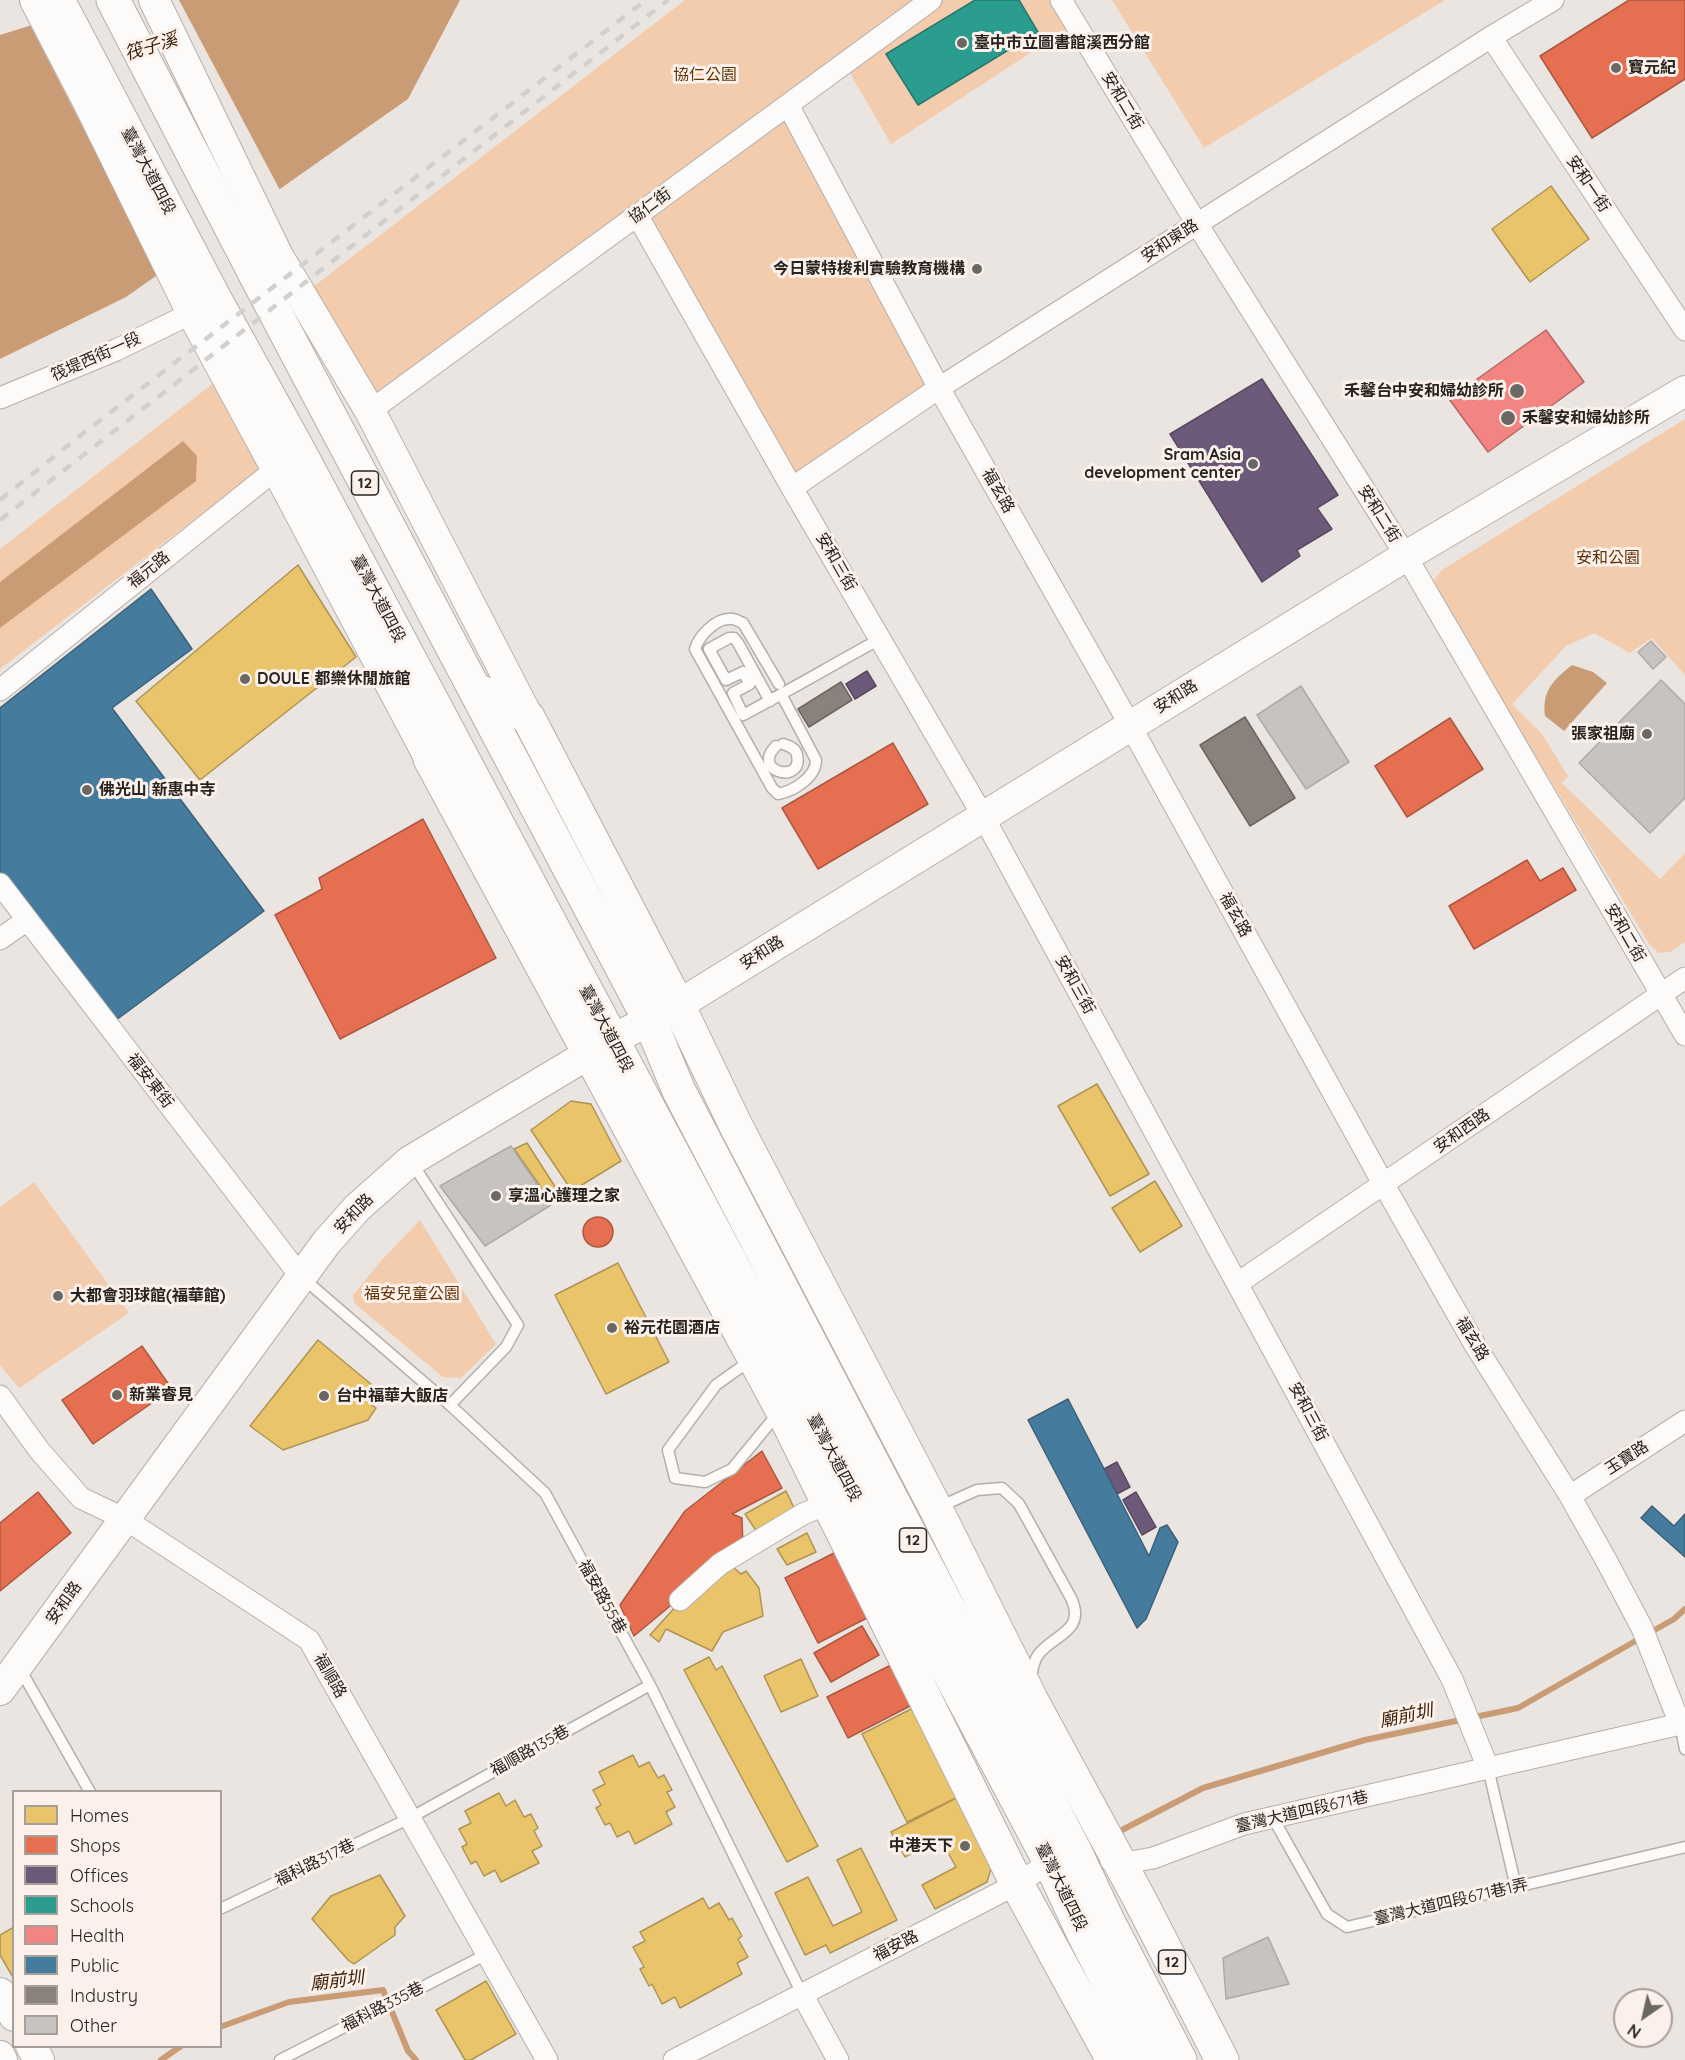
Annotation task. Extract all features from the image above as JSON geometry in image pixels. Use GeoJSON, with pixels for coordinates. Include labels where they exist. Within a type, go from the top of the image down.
{"type":"FeatureCollection","features":[{"type":"Feature","properties":{"kind":"main road","name":"臺灣大道四段"},"geometry":{"type":"LineString","coordinates":[[34,0],[88,102],[288,460],[437,711],[755,1359],[1017,1884],[1113,2060]]}},
{"type":"Feature","properties":{"kind":"main road","name":"臺灣大道四段"},"geometry":{"type":"LineString","coordinates":[[58,0],[204,307]]}},
{"type":"Feature","properties":{"kind":"main road","name":"臺灣大道四段"},"geometry":{"type":"LineString","coordinates":[[113,0],[474,688],[663,1012],[736,1126],[936,1509],[1032,1701],[1140,1900],[1222,2060]]}},
{"type":"Feature","properties":{"kind":"main road","name":"臺灣大道四段"},"geometry":{"type":"LineString","coordinates":[[154,0],[278,256],[370,411],[528,717],[663,1012],[679,1091],[1063,1856],[1084,1935],[1148,2060]]}},
{"type":"Feature","properties":{"kind":"main road","name":"安和路"},"geometry":{"type":"LineString","coordinates":[[0,1690],[326,1243],[357,1208],[410,1161],[499,1106],[663,1012],[1406,556],[1685,391]]}},
{"type":"Feature","properties":{"kind":"main road","name":"臺灣大道四段"},"geometry":{"type":"LineString","coordinates":[[288,460],[430,759],[601,1047],[1063,1856],[1108,1921],[1180,2060]]}},
{"type":"Feature","properties":{"kind":"main road"},"geometry":{"type":"LineString","coordinates":[[474,688],[528,717]]}},
{"type":"Feature","properties":{"kind":"main road"},"geometry":{"type":"LineString","coordinates":[[430,759],[437,711]]}},
{"type":"Feature","properties":{"kind":"main road"},"geometry":{"type":"LineString","coordinates":[[0,2056],[2,2060]]}},
{"type":"Feature","properties":{"kind":"street","name":"協仁街"},"geometry":{"type":"LineString","coordinates":[[370,411],[931,0]]}},
{"type":"Feature","properties":{"kind":"street","name":"安和二街"},"geometry":{"type":"LineString","coordinates":[[1061,0],[1197,224],[1406,556],[1685,1035]]}},
{"type":"Feature","properties":{"kind":"street","name":"安和東路"},"geometry":{"type":"LineString","coordinates":[[792,488],[939,388],[1491,37],[1553,0]]}},
{"type":"Feature","properties":{"kind":"street","name":"安和一街"},"geometry":{"type":"LineString","coordinates":[[1491,37],[1685,330]]}},
{"type":"Feature","properties":{"kind":"street","name":"福玄路"},"geometry":{"type":"LineString","coordinates":[[789,105],[939,388],[1130,725],[1384,1185],[1475,1345],[1569,1496],[1642,1628],[1683,1724]]}},
{"type":"Feature","properties":{"kind":"street","name":"安和三街"},"geometry":{"type":"LineString","coordinates":[[637,215],[792,488],[983,816],[1452,1679],[1488,1768]]}},
{"type":"Feature","properties":{"kind":"street","name":"筏堤西街一段"},"geometry":{"type":"LineString","coordinates":[[0,398],[116,350],[204,307]]}},
{"type":"Feature","properties":{"kind":"street","name":"福元路"},"geometry":{"type":"LineString","coordinates":[[0,690],[288,460]]}},
{"type":"Feature","properties":{"kind":"street","name":"福安東街"},"geometry":{"type":"LineString","coordinates":[[0,884],[301,1277]]}},
{"type":"Feature","properties":{"kind":"street"},"geometry":{"type":"LineString","coordinates":[[0,939],[27,920]]}},
{"type":"Feature","properties":{"kind":"street","name":"安和西路"},"geometry":{"type":"LineString","coordinates":[[1238,1283],[1685,978]]}},
{"type":"Feature","properties":{"kind":"street","name":"福順路"},"geometry":{"type":"LineString","coordinates":[[0,1396],[39,1450],[81,1498],[125,1519],[309,1640],[547,2060]]}},
{"type":"Feature","properties":{"kind":"street","name":"玉寶路"},"geometry":{"type":"LineString","coordinates":[[1569,1496],[1685,1421]]}},
{"type":"Feature","properties":{"kind":"street"},"geometry":{"type":"LineString","coordinates":[[680,1600],[720,1564],[803,1514],[827,1504]]}},
{"type":"Feature","properties":{"kind":"street","name":"臺灣大道四段671巷"},"geometry":{"type":"LineString","coordinates":[[1119,1864],[1153,1858],[1244,1824],[1683,1724]]}},
{"type":"Feature","properties":{"kind":"street"},"geometry":{"type":"LineString","coordinates":[[1063,1856],[1119,1864]]}},
{"type":"Feature","properties":{"kind":"street","name":"福安路"},"geometry":{"type":"LineString","coordinates":[[674,2060],[1017,1884],[1063,1856]]}},
{"type":"Feature","properties":{"kind":"street"},"geometry":{"type":"LineString","coordinates":[[802,1994],[838,2060]]}},
{"type":"Feature","properties":{"kind":"lane"},"geometry":{"type":"LineString","coordinates":[[732,618],[743,623],[780,689],[816,760],[816,767],[811,776],[778,794],[772,788],[695,649],[699,637],[722,620],[732,618]]}},
{"type":"Feature","properties":{"kind":"lane"},"geometry":{"type":"LineString","coordinates":[[770,701],[738,642],[729,638],[709,649],[726,680],[743,672],[750,684],[732,693],[743,715],[770,701],[780,689],[880,639]]}},
{"type":"Feature","properties":{"kind":"lane"},"geometry":{"type":"LineString","coordinates":[[410,1161],[518,1325],[506,1347],[450,1406]]}},
{"type":"Feature","properties":{"kind":"lane","name":"福安路55巷"},"geometry":{"type":"LineString","coordinates":[[301,1277],[450,1406],[544,1493],[650,1685],[802,1994]]}},
{"type":"Feature","properties":{"kind":"lane"},"geometry":{"type":"LineString","coordinates":[[755,1359],[716,1385],[668,1450],[675,1478],[705,1482],[732,1469],[774,1416],[782,1410]]}},
{"type":"Feature","properties":{"kind":"lane"},"geometry":{"type":"LineString","coordinates":[[936,1509],[977,1490],[1002,1488],[1019,1504],[1071,1598],[1075,1611],[1071,1626],[1041,1651],[1035,1662],[1030,1682],[1032,1701]]}},
{"type":"Feature","properties":{"kind":"lane"},"geometry":{"type":"LineString","coordinates":[[18,1665],[89,1790]]}},
{"type":"Feature","properties":{"kind":"lane","name":"福順路135巷"},"geometry":{"type":"LineString","coordinates":[[410,1818],[650,1685]]}},
{"type":"Feature","properties":{"kind":"lane"},"geometry":{"type":"LineString","coordinates":[[1683,1724],[1685,1749]]}},
{"type":"Feature","properties":{"kind":"lane"},"geometry":{"type":"LineString","coordinates":[[1488,1768],[1516,1887]]}},
{"type":"Feature","properties":{"kind":"lane","name":"福科路317巷"},"geometry":{"type":"LineString","coordinates":[[222,1908],[410,1818]]}},
{"type":"Feature","properties":{"kind":"lane","name":"臺灣大道四段671巷1弄"},"geometry":{"type":"LineString","coordinates":[[1273,1818],[1327,1914],[1347,1927],[1685,1847]]}},
{"type":"Feature","properties":{"kind":"lane","name":"福科路335巷"},"geometry":{"type":"LineString","coordinates":[[280,2060],[487,1954]]}},
{"type":"Feature","properties":{"kind":"green space","name":"協仁公園"},"geometry":{"type":"Polygon","coordinates":[[[685,0],[928,0],[373,404],[309,290],[685,0]]]}},
{"type":"Feature","properties":{"kind":"green space"},"geometry":{"type":"Polygon","coordinates":[[[941,0],[1050,0],[1067,29],[891,144],[847,68],[941,0]]]}},
{"type":"Feature","properties":{"kind":"green space"},"geometry":{"type":"Polygon","coordinates":[[[1112,0],[1445,0],[1204,148],[1112,0]]]}},
{"type":"Feature","properties":{"kind":"green space"},"geometry":{"type":"Polygon","coordinates":[[[785,116],[930,383],[794,476],[648,218],[785,116]]]}},
{"type":"Feature","properties":{"kind":"green space"},"geometry":{"type":"Polygon","coordinates":[[[224,375],[270,461],[0,669],[0,549],[224,375]]]}},
{"type":"Feature","properties":{"kind":"green space","name":"安和公園"},"geometry":{"type":"Polygon","coordinates":[[[1685,419],[1685,675],[1652,638],[1630,653],[1594,633],[1566,646],[1512,704],[1542,734],[1568,776],[1562,783],[1660,879],[1685,853],[1685,942],[1670,952],[1659,953],[1650,945],[1436,591],[1434,580],[1442,570],[1685,419]]]}},
{"type":"Feature","properties":{"kind":"green space","name":"大都會羽球館(福華館)"},"geometry":{"type":"Polygon","coordinates":[[[34,1182],[129,1313],[19,1388],[0,1365],[0,1207],[34,1182]]]}},
{"type":"Feature","properties":{"kind":"green space","name":"福安兒童公園"},"geometry":{"type":"Polygon","coordinates":[[[420,1220],[496,1344],[461,1378],[443,1377],[355,1304],[353,1295],[380,1262],[420,1220]]]}},
{"type":"Feature","properties":{"kind":"water","name":"筏子溪"},"geometry":{"type":"Polygon","coordinates":[[[112,0],[460,0],[408,99],[126,297],[0,359],[0,35],[112,0]]]}},
{"type":"Feature","properties":{"kind":"water"},"geometry":{"type":"Polygon","coordinates":[[[183,441],[197,456],[196,481],[0,628],[0,582],[183,441]]]}},
{"type":"Feature","properties":{"kind":"water"},"geometry":{"type":"Polygon","coordinates":[[[1572,665],[1593,672],[1607,683],[1564,731],[1545,716],[1545,700],[1554,681],[1572,665]]]}},
{"type":"Feature","properties":{"kind":"pier"},"geometry":{"type":"Polygon","coordinates":[[[102,0],[179,0],[281,192],[160,277],[29,23],[102,0]]]}},
{"type":"Feature","properties":{"kind":"building: Homes"},"geometry":{"type":"Polygon","coordinates":[[[1551,186],[1589,239],[1530,282],[1492,229],[1551,186]]]}},
{"type":"Feature","properties":{"kind":"building: Homes","name":"DOULE 都樂休閒旅館"},"geometry":{"type":"Polygon","coordinates":[[[298,565],[356,657],[200,780],[136,701],[298,565]]]}},
{"type":"Feature","properties":{"kind":"building: Homes"},"geometry":{"type":"Polygon","coordinates":[[[1097,1084],[1149,1174],[1110,1196],[1058,1106],[1097,1084]]]}},
{"type":"Feature","properties":{"kind":"building: Homes"},"geometry":{"type":"Polygon","coordinates":[[[571,1101],[591,1104],[621,1161],[572,1191],[531,1130],[571,1101]]]}},
{"type":"Feature","properties":{"kind":"building: Homes"},"geometry":{"type":"Polygon","coordinates":[[[527,1143],[563,1199],[552,1203],[514,1149],[527,1143]]]}},
{"type":"Feature","properties":{"kind":"building: Homes"},"geometry":{"type":"Polygon","coordinates":[[[1155,1181],[1182,1226],[1140,1252],[1112,1208],[1155,1181]]]}},
{"type":"Feature","properties":{"kind":"building: Homes","name":"裕元花園酒店"},"geometry":{"type":"Polygon","coordinates":[[[618,1263],[669,1362],[606,1394],[555,1295],[618,1263]]]}},
{"type":"Feature","properties":{"kind":"building: Homes","name":"台中福華大飯店"},"geometry":{"type":"Polygon","coordinates":[[[318,1340],[378,1390],[369,1403],[376,1408],[368,1420],[283,1450],[250,1426],[318,1340]]]}},
{"type":"Feature","properties":{"kind":"building: Homes"},"geometry":{"type":"Polygon","coordinates":[[[786,1491],[796,1512],[757,1532],[745,1514],[786,1491]]]}},
{"type":"Feature","properties":{"kind":"building: Homes"},"geometry":{"type":"Polygon","coordinates":[[[807,1533],[816,1552],[787,1565],[777,1549],[807,1533]]]}},
{"type":"Feature","properties":{"kind":"building: Homes"},"geometry":{"type":"Polygon","coordinates":[[[731,1565],[741,1574],[746,1571],[759,1588],[763,1616],[723,1632],[712,1651],[666,1629],[659,1642],[650,1635],[678,1604],[731,1565]]]}},
{"type":"Feature","properties":{"kind":"building: Homes"},"geometry":{"type":"Polygon","coordinates":[[[709,1657],[716,1670],[722,1666],[818,1846],[787,1862],[684,1670],[709,1657]]]}},
{"type":"Feature","properties":{"kind":"building: Homes"},"geometry":{"type":"Polygon","coordinates":[[[801,1659],[818,1696],[781,1712],[764,1676],[801,1659]]]}},
{"type":"Feature","properties":{"kind":"building: Homes"},"geometry":{"type":"Polygon","coordinates":[[[913,1708],[958,1797],[907,1822],[862,1734],[913,1708]]]}},
{"type":"Feature","properties":{"kind":"building: Homes"},"geometry":{"type":"Polygon","coordinates":[[[633,1755],[639,1767],[649,1762],[658,1778],[664,1775],[672,1790],[667,1792],[675,1807],[666,1812],[672,1824],[635,1844],[629,1831],[617,1837],[610,1823],[605,1825],[596,1808],[601,1805],[593,1790],[605,1784],[599,1772],[633,1755]]]}},
{"type":"Feature","properties":{"kind":"building: Homes"},"geometry":{"type":"Polygon","coordinates":[[[499,1793],[506,1806],[515,1800],[524,1817],[531,1814],[538,1828],[534,1831],[542,1846],[532,1851],[539,1863],[501,1882],[495,1870],[484,1876],[476,1861],[471,1864],[462,1847],[467,1844],[459,1829],[471,1823],[465,1811],[499,1793]]]}},
{"type":"Feature","properties":{"kind":"building: Homes","name":"中港天下"},"geometry":{"type":"Polygon","coordinates":[[[958,1797],[993,1862],[987,1882],[935,1909],[922,1885],[956,1867],[940,1838],[905,1857],[891,1832],[958,1797]]]}},
{"type":"Feature","properties":{"kind":"building: Homes"},"geometry":{"type":"Polygon","coordinates":[[[861,1848],[897,1920],[830,1953],[826,1945],[805,1955],[775,1893],[808,1877],[833,1926],[862,1912],[837,1860],[861,1848]]]}},
{"type":"Feature","properties":{"kind":"building: Homes"},"geometry":{"type":"Polygon","coordinates":[[[380,1875],[405,1916],[395,1927],[395,1935],[354,1964],[312,1919],[331,1896],[380,1875]]]}},
{"type":"Feature","properties":{"kind":"building: Homes"},"geometry":{"type":"Polygon","coordinates":[[[703,1898],[709,1909],[719,1903],[729,1920],[732,1918],[742,1936],[738,1939],[748,1957],[737,1963],[742,1974],[680,2008],[675,1997],[662,2004],[652,1984],[649,1986],[640,1969],[644,1967],[633,1947],[645,1941],[640,1932],[703,1898]]]}},
{"type":"Feature","properties":{"kind":"building: Homes"},"geometry":{"type":"Polygon","coordinates":[[[12,1928],[12,1976],[0,1955],[0,1935],[12,1928]]]}},
{"type":"Feature","properties":{"kind":"building: Homes"},"geometry":{"type":"Polygon","coordinates":[[[486,1981],[516,2034],[471,2060],[465,2060],[436,2010],[486,1981]]]}},
{"type":"Feature","properties":{"kind":"building: Shops","name":"寶元紀"},"geometry":{"type":"Polygon","coordinates":[[[1629,0],[1685,0],[1685,79],[1592,138],[1540,56],[1629,0]]]}},
{"type":"Feature","properties":{"kind":"building: Shops"},"geometry":{"type":"Polygon","coordinates":[[[1450,718],[1483,769],[1407,817],[1375,766],[1450,718]]]}},
{"type":"Feature","properties":{"kind":"building: Shops"},"geometry":{"type":"Polygon","coordinates":[[[893,743],[928,804],[818,869],[782,808],[893,743]]]}},
{"type":"Feature","properties":{"kind":"building: Shops"},"geometry":{"type":"Polygon","coordinates":[[[423,819],[496,958],[340,1039],[275,915],[322,889],[319,878],[423,819]]]}},
{"type":"Feature","properties":{"kind":"building: Shops"},"geometry":{"type":"Polygon","coordinates":[[[1527,860],[1540,881],[1563,868],[1576,890],[1474,949],[1449,906],[1527,860]]]}},
{"type":"Feature","properties":{"kind":"building: Shops"},"geometry":{"type":"Polygon","coordinates":[[[598,1217],[609,1221],[613,1232],[609,1243],[598,1247],[587,1243],[583,1232],[587,1221],[598,1217]]]}},
{"type":"Feature","properties":{"kind":"building: Shops","name":"新業睿見"},"geometry":{"type":"Polygon","coordinates":[[[142,1346],[172,1389],[93,1444],[62,1400],[142,1346]]]}},
{"type":"Feature","properties":{"kind":"building: Shops"},"geometry":{"type":"Polygon","coordinates":[[[762,1451],[782,1488],[732,1514],[742,1518],[743,1548],[634,1636],[620,1605],[685,1511],[762,1451]]]}},
{"type":"Feature","properties":{"kind":"building: Shops"},"geometry":{"type":"Polygon","coordinates":[[[38,1492],[71,1533],[0,1591],[0,1523],[38,1492]]]}},
{"type":"Feature","properties":{"kind":"building: Shops"},"geometry":{"type":"Polygon","coordinates":[[[836,1552],[869,1617],[818,1643],[785,1578],[836,1552]]]}},
{"type":"Feature","properties":{"kind":"building: Shops"},"geometry":{"type":"Polygon","coordinates":[[[862,1626],[879,1655],[831,1682],[814,1653],[862,1626]]]}},
{"type":"Feature","properties":{"kind":"building: Shops"},"geometry":{"type":"Polygon","coordinates":[[[891,1665],[912,1705],[848,1738],[827,1697],[891,1665]]]}},
{"type":"Feature","properties":{"kind":"building: Offices","name":"Sram Asia development center"},"geometry":{"type":"Polygon","coordinates":[[[1262,379],[1338,495],[1317,508],[1332,529],[1297,550],[1300,556],[1262,582],[1170,434],[1262,379]]]}},
{"type":"Feature","properties":{"kind":"building: Offices"},"geometry":{"type":"Polygon","coordinates":[[[867,671],[876,686],[855,699],[846,684],[867,671]]]}},
{"type":"Feature","properties":{"kind":"building: Offices"},"geometry":{"type":"Polygon","coordinates":[[[1117,1462],[1130,1487],[1117,1494],[1104,1469],[1117,1462]]]}},
{"type":"Feature","properties":{"kind":"building: Offices"},"geometry":{"type":"Polygon","coordinates":[[[1136,1492],[1156,1527],[1142,1535],[1123,1500],[1136,1492]]]}},
{"type":"Feature","properties":{"kind":"building: Schools","name":"臺中市立圖書館溪西分館"},"geometry":{"type":"Polygon","coordinates":[[[975,0],[1019,0],[1038,32],[918,105],[886,54],[975,0]]]}},
{"type":"Feature","properties":{"kind":"building: Health","name":"禾馨台中安和婦幼診所"},"geometry":{"type":"Polygon","coordinates":[[[1546,330],[1584,382],[1488,452],[1449,399],[1546,330]]]}},
{"type":"Feature","properties":{"kind":"building: Public","name":"佛光山 新惠中寺"},"geometry":{"type":"Polygon","coordinates":[[[151,589],[192,649],[112,708],[264,911],[112,1023],[0,872],[0,708],[151,589]]]}},
{"type":"Feature","properties":{"kind":"building: Public"},"geometry":{"type":"Polygon","coordinates":[[[1068,1399],[1149,1556],[1160,1528],[1167,1525],[1178,1542],[1146,1619],[1137,1628],[1028,1420],[1068,1399]]]}},
{"type":"Feature","properties":{"kind":"building: Public"},"geometry":{"type":"Polygon","coordinates":[[[1652,1506],[1674,1526],[1685,1514],[1685,1557],[1641,1518],[1652,1506]]]}},
{"type":"Feature","properties":{"kind":"building: Industry"},"geometry":{"type":"Polygon","coordinates":[[[841,682],[852,700],[809,727],[798,709],[841,682]]]}},
{"type":"Feature","properties":{"kind":"building: Industry"},"geometry":{"type":"Polygon","coordinates":[[[1245,717],[1295,798],[1250,826],[1200,745],[1245,717]]]}},
{"type":"Feature","properties":{"kind":"building: Other"},"geometry":{"type":"Polygon","coordinates":[[[1651,641],[1666,657],[1653,669],[1638,652],[1651,641]]]}},
{"type":"Feature","properties":{"kind":"building: Other","name":"張家祖廟"},"geometry":{"type":"Polygon","coordinates":[[[1661,680],[1685,704],[1685,798],[1650,833],[1579,763],[1661,680]]]}},
{"type":"Feature","properties":{"kind":"building: Other"},"geometry":{"type":"Polygon","coordinates":[[[1301,686],[1349,762],[1306,789],[1257,715],[1301,686]]]}},
{"type":"Feature","properties":{"kind":"building: Other","name":"享溫心護理之家"},"geometry":{"type":"Polygon","coordinates":[[[511,1146],[551,1205],[485,1246],[440,1186],[511,1146]]]}},
{"type":"Feature","properties":{"kind":"building: Other"},"geometry":{"type":"Polygon","coordinates":[[[1268,1937],[1289,1984],[1226,1999],[1223,1958],[1268,1937]]]}},
{"type":"Feature","properties":{"kind":"waterway","name":"廟前圳"},"geometry":{"type":"LineString","coordinates":[[1122,1830],[1203,1788],[1365,1740],[1518,1708],[1674,1619],[1685,1609]]}},
{"type":"Feature","properties":{"kind":"waterway","name":"廟前圳"},"geometry":{"type":"LineString","coordinates":[[222,2026],[289,2002],[383,1990],[408,2051],[416,2060]]}},
{"type":"Feature","properties":{"kind":"waterway","name":"廟前圳"},"geometry":{"type":"LineString","coordinates":[[161,2060],[178,2048]]}},
{"type":"Feature","properties":{"kind":"railway"},"geometry":{"type":"LineString","coordinates":[[0,500],[81,435],[646,0]]}},
{"type":"Feature","properties":{"kind":"railway"},"geometry":{"type":"LineString","coordinates":[[0,520],[668,0]]}},
{"type":"Feature","properties":{"kind":"place","name":"臺中市立圖書館溪西分館"},"geometry":{"type":"Point","coordinates":[962,43]}},
{"type":"Feature","properties":{"kind":"place","name":"寶元紀"},"geometry":{"type":"Point","coordinates":[1616,68]}},
{"type":"Feature","properties":{"kind":"place","name":"今日蒙特梭利實驗教育機構"},"geometry":{"type":"Point","coordinates":[977,269]}},
{"type":"Feature","properties":{"kind":"place","name":"禾馨台中安和婦幼診所"},"geometry":{"type":"Point","coordinates":[1517,391]}},
{"type":"Feature","properties":{"kind":"place","name":"禾馨安和婦幼診所"},"geometry":{"type":"Point","coordinates":[1508,418]}},
{"type":"Feature","properties":{"kind":"place","name":"Sram Asia development center"},"geometry":{"type":"Point","coordinates":[1253,464]}},
{"type":"Feature","properties":{"kind":"place","name":"DOULE 都樂休閒旅館"},"geometry":{"type":"Point","coordinates":[245,679]}},
{"type":"Feature","properties":{"kind":"place","name":"張家祖廟"},"geometry":{"type":"Point","coordinates":[1647,734]}},
{"type":"Feature","properties":{"kind":"place","name":"佛光山 新惠中寺"},"geometry":{"type":"Point","coordinates":[87,790]}},
{"type":"Feature","properties":{"kind":"place","name":"享溫心護理之家"},"geometry":{"type":"Point","coordinates":[496,1196]}},
{"type":"Feature","properties":{"kind":"place","name":"大都會羽球館(福華館)"},"geometry":{"type":"Point","coordinates":[58,1296]}},
{"type":"Feature","properties":{"kind":"place","name":"裕元花園酒店"},"geometry":{"type":"Point","coordinates":[612,1328]}},
{"type":"Feature","properties":{"kind":"place","name":"新業睿見"},"geometry":{"type":"Point","coordinates":[117,1395]}},
{"type":"Feature","properties":{"kind":"place","name":"台中福華大飯店"},"geometry":{"type":"Point","coordinates":[324,1396]}},
{"type":"Feature","properties":{"kind":"place","name":"中港天下"},"geometry":{"type":"Point","coordinates":[965,1846]}}]}
